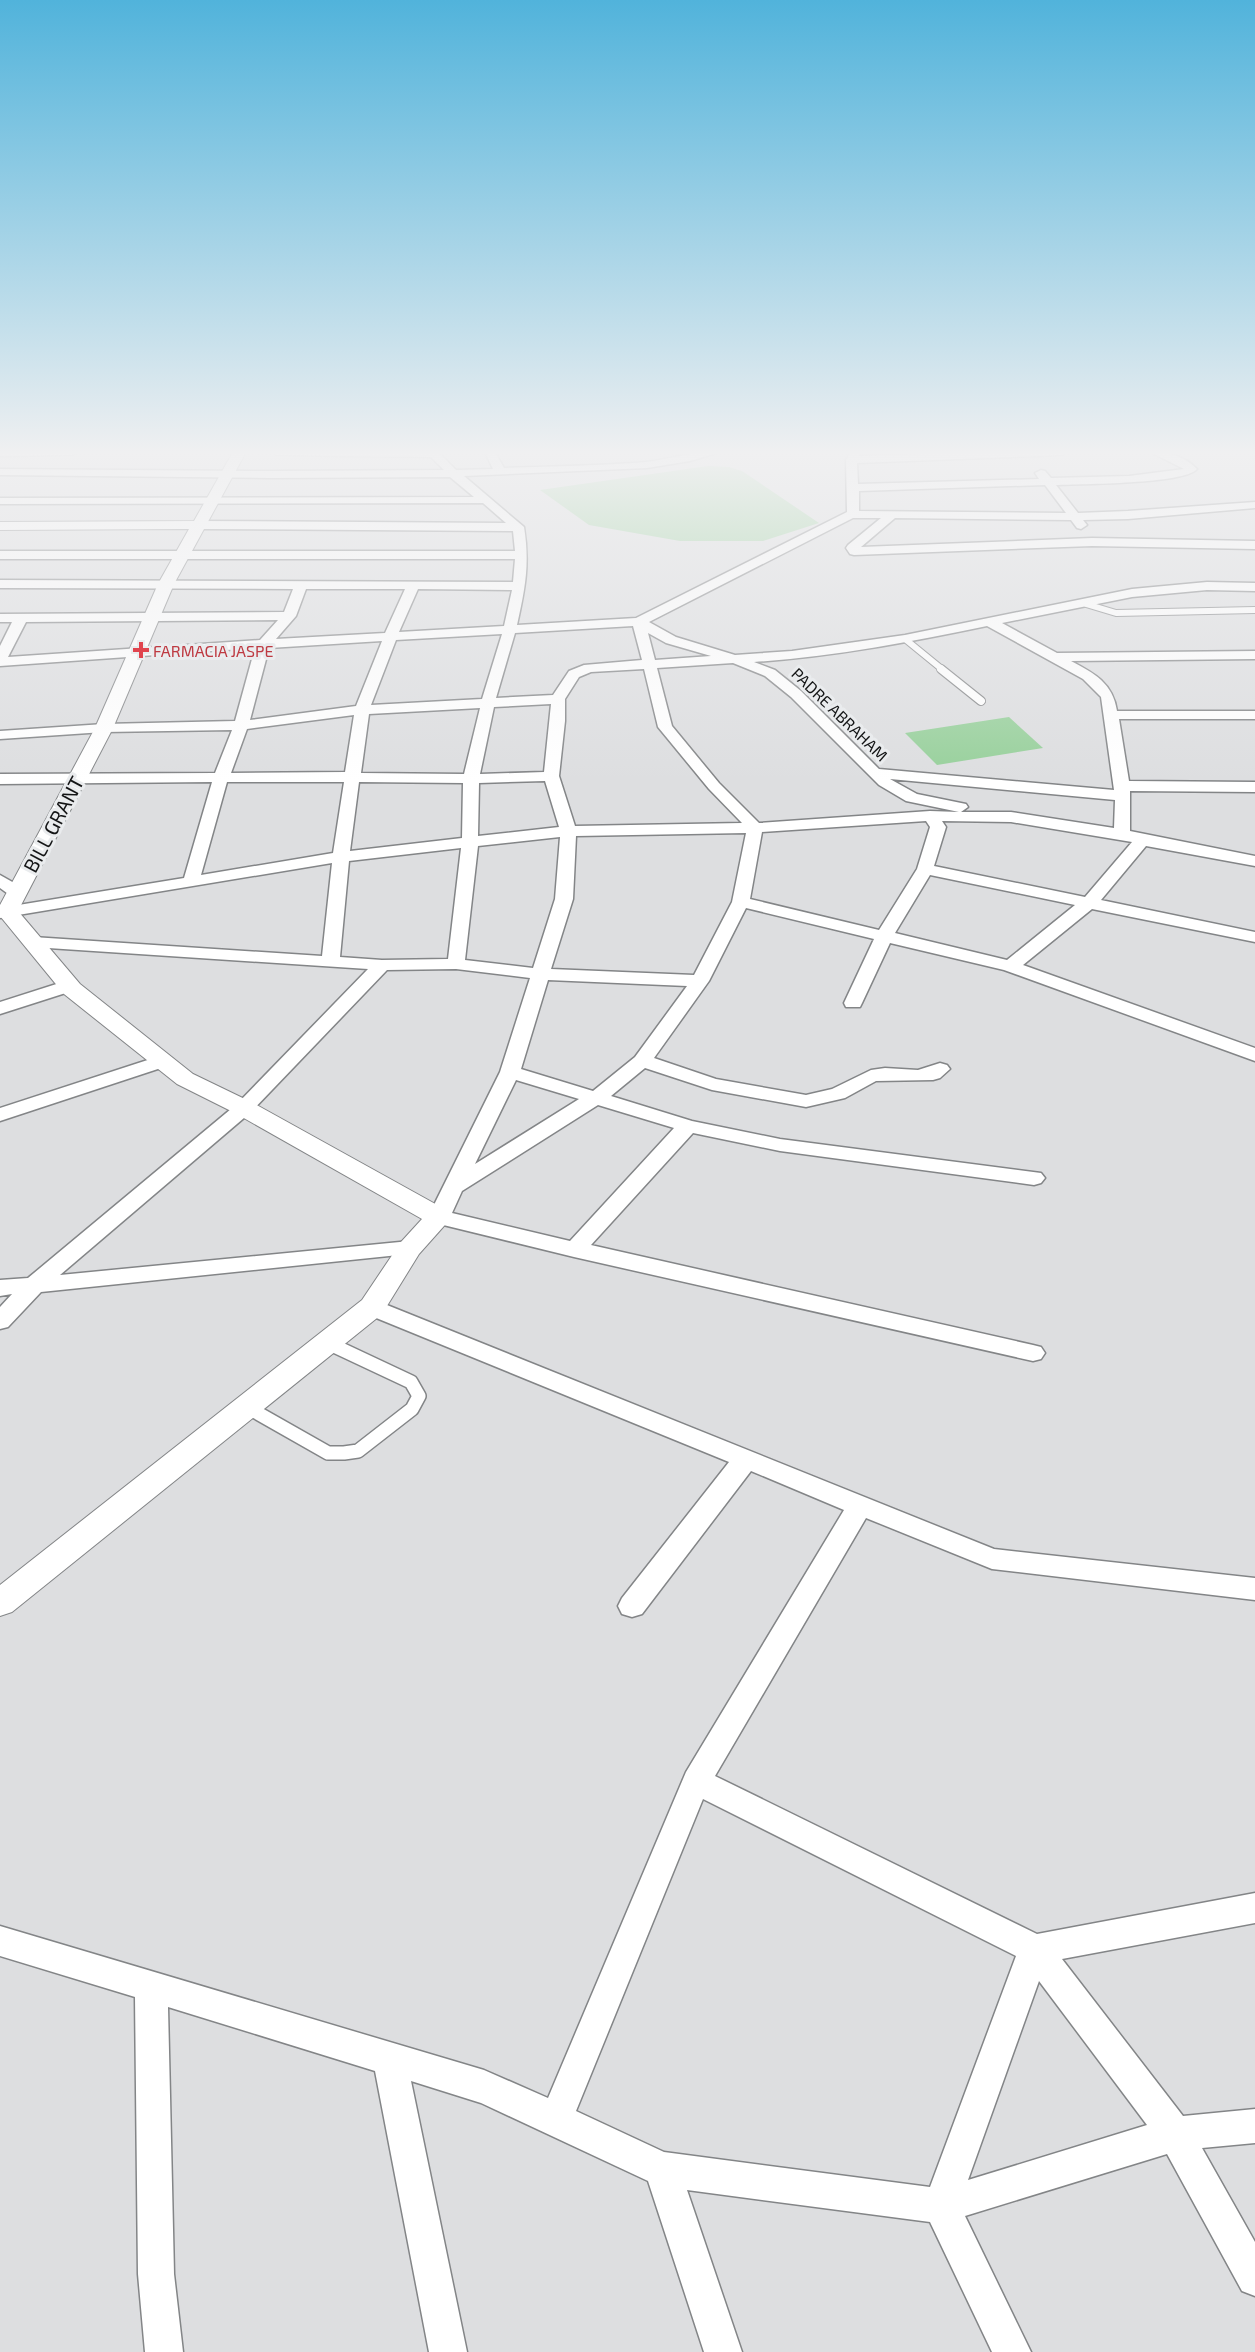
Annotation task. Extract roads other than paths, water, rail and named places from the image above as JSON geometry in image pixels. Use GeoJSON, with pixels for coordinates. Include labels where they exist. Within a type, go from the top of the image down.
{"type":"FeatureCollection","features":[{"type":"Feature","properties":{"kind":"street","name":"BILL GRANT"},"geometry":{"type":"LineString","coordinates":[[3,912],[17,892],[104,728],[177,562]]}},
{"type":"Feature","properties":{"kind":"street"},"geometry":{"type":"LineString","coordinates":[[456,964],[470,842],[471,779],[488,702],[510,628],[521,562]]}},
{"type":"Feature","properties":{"kind":"street"},"geometry":{"type":"LineString","coordinates":[[0,660],[639,622],[757,562]]}},
{"type":"Feature","properties":{"kind":"street"},"geometry":{"type":"LineString","coordinates":[[0,584],[519,586]]}},
{"type":"Feature","properties":{"kind":"street"},"geometry":{"type":"LineString","coordinates":[[191,881],[221,778],[241,725],[263,645],[289,616],[300,585]]}},
{"type":"Feature","properties":{"kind":"street"},"geometry":{"type":"LineString","coordinates":[[331,960],[340,857],[362,710],[390,637],[414,586]]}},
{"type":"Feature","properties":{"kind":"street"},"geometry":{"type":"LineString","coordinates":[[0,1603],[372,1307],[410,1248],[439,1217],[510,1072],[564,899],[568,831],[551,776],[558,721],[558,699],[579,670],[792,655],[904,639],[1132,594],[1207,586],[1255,587]]}},
{"type":"Feature","properties":{"kind":"street"},"geometry":{"type":"LineString","coordinates":[[0,618],[289,616]]}},
{"type":"Feature","properties":{"kind":"street"},"geometry":{"type":"LineString","coordinates":[[0,660],[21,618]]}},
{"type":"Feature","properties":{"kind":"street"},"geometry":{"type":"LineString","coordinates":[[639,622],[665,727],[714,786],[755,828]]}},
{"type":"Feature","properties":{"kind":"street","name":"PADRE ABRAHAM"},"geometry":{"type":"LineString","coordinates":[[639,622],[670,640],[735,659],[770,673],[884,782],[912,798],[1011,817]]}},
{"type":"Feature","properties":{"kind":"street"},"geometry":{"type":"LineString","coordinates":[[991,623],[1088,676],[1108,696],[1122,791],[1122,834]]}},
{"type":"Feature","properties":{"kind":"street"},"geometry":{"type":"LineString","coordinates":[[1054,657],[1255,655]]}},
{"type":"Feature","properties":{"kind":"street"},"geometry":{"type":"LineString","coordinates":[[0,735],[104,728],[241,725],[362,710],[558,699]]}},
{"type":"Feature","properties":{"kind":"street"},"geometry":{"type":"LineString","coordinates":[[1111,715],[1255,715]]}},
{"type":"Feature","properties":{"kind":"street"},"geometry":{"type":"LineString","coordinates":[[874,773],[1122,791],[1255,786]]}},
{"type":"Feature","properties":{"kind":"street"},"geometry":{"type":"LineString","coordinates":[[0,779],[351,777],[471,779],[551,776]]}},
{"type":"Feature","properties":{"kind":"street"},"geometry":{"type":"LineString","coordinates":[[853,1003],[885,935],[925,869],[938,827],[930,816]]}},
{"type":"Feature","properties":{"kind":"street"},"geometry":{"type":"LineString","coordinates":[[3,912],[340,857],[568,831],[755,828],[930,816],[1011,817],[1122,834],[1142,840],[1255,861]]}},
{"type":"Feature","properties":{"kind":"street"},"geometry":{"type":"LineString","coordinates":[[454,1186],[611,1088],[642,1061],[700,981],[741,902],[755,828]]}},
{"type":"Feature","properties":{"kind":"street"},"geometry":{"type":"LineString","coordinates":[[1010,966],[1090,902],[1142,840]]}},
{"type":"Feature","properties":{"kind":"street"},"geometry":{"type":"LineString","coordinates":[[925,869],[1255,937]]}},
{"type":"Feature","properties":{"kind":"street"},"geometry":{"type":"LineString","coordinates":[[0,880],[17,892]]}},
{"type":"Feature","properties":{"kind":"street"},"geometry":{"type":"LineString","coordinates":[[741,902],[1010,966],[1255,1055]]}},
{"type":"Feature","properties":{"kind":"street"},"geometry":{"type":"LineString","coordinates":[[3,912],[33,942],[69,986],[185,1079],[244,1108],[439,1217],[574,1250],[849,1309],[1033,1353]]}},
{"type":"Feature","properties":{"kind":"street"},"geometry":{"type":"LineString","coordinates":[[33,942],[382,965],[456,964],[539,974],[700,981]]}},
{"type":"Feature","properties":{"kind":"street"},"geometry":{"type":"LineString","coordinates":[[0,1321],[35,1284],[244,1108],[382,965]]}},
{"type":"Feature","properties":{"kind":"street"},"geometry":{"type":"LineString","coordinates":[[0,1008],[69,986]]}},
{"type":"Feature","properties":{"kind":"street"},"geometry":{"type":"LineString","coordinates":[[0,1115],[163,1061]]}},
{"type":"Feature","properties":{"kind":"street"},"geometry":{"type":"LineString","coordinates":[[642,1061],[712,1084],[806,1101],[838,1094],[871,1076],[885,1074],[918,1076],[933,1074],[940,1069]]}},
{"type":"Feature","properties":{"kind":"street"},"geometry":{"type":"LineString","coordinates":[[510,1072],[688,1126],[780,1145],[1034,1178]]}},
{"type":"Feature","properties":{"kind":"street"},"geometry":{"type":"LineString","coordinates":[[574,1250],[688,1126]]}},
{"type":"Feature","properties":{"kind":"street"},"geometry":{"type":"LineString","coordinates":[[0,1288],[410,1248]]}},
{"type":"Feature","properties":{"kind":"street"},"geometry":{"type":"LineString","coordinates":[[372,1307],[992,1559],[1252,1595]]}},
{"type":"Feature","properties":{"kind":"street"},"geometry":{"type":"LineString","coordinates":[[632,1606],[746,1459]]}},
{"type":"Feature","properties":{"kind":"street"},"geometry":{"type":"LineString","coordinates":[[556,2118],[696,1780],[860,1506]]}},
{"type":"Feature","properties":{"kind":"street"},"geometry":{"type":"LineString","coordinates":[[696,1780],[1035,1948],[1174,2134],[1255,2278]]}},
{"type":"Feature","properties":{"kind":"street"},"geometry":{"type":"LineString","coordinates":[[1035,1948],[1255,1908]]}},
{"type":"Feature","properties":{"kind":"street"},"geometry":{"type":"LineString","coordinates":[[0,1941],[484,2087],[556,2118],[662,2169],[941,2206],[1174,2134],[1255,2126]]}},
{"type":"Feature","properties":{"kind":"street"},"geometry":{"type":"LineString","coordinates":[[1012,2352],[941,2206],[1035,1948]]}},
{"type":"Feature","properties":{"kind":"street"},"geometry":{"type":"LineString","coordinates":[[151,1986],[156,2274],[164,2352]]}},
{"type":"Feature","properties":{"kind":"street"},"geometry":{"type":"LineString","coordinates":[[389,2058],[448,2352]]}},
{"type":"Feature","properties":{"kind":"street"},"geometry":{"type":"LineString","coordinates":[[662,2169],[723,2352]]}},
{"type":"Feature","properties":{"kind":"lane"},"geometry":{"type":"LineString","coordinates":[[1086,604],[1116,613],[1255,610]]}},
{"type":"Feature","properties":{"kind":"lane"},"geometry":{"type":"LineString","coordinates":[[904,639],[981,701]]}},
{"type":"Feature","properties":{"kind":"lane"},"geometry":{"type":"LineString","coordinates":[[247,1407],[328,1453],[358,1451],[412,1409],[419,1396],[411,1382],[328,1342]]}},
{"type":"Feature","properties":{"kind":"place","name":"FARMACIA JASPE"},"geometry":{"type":"Point","coordinates":[141,650]}}]}
